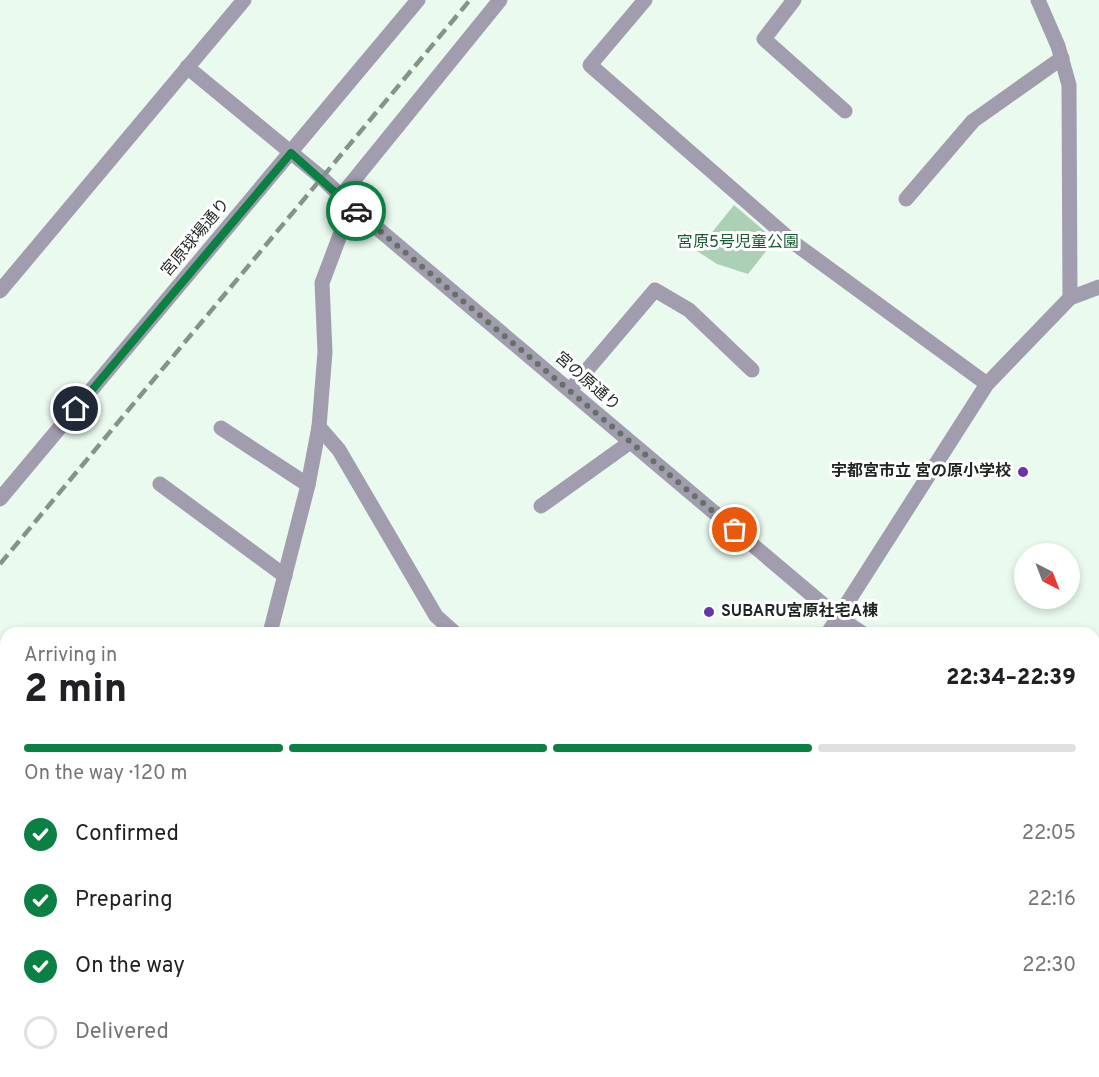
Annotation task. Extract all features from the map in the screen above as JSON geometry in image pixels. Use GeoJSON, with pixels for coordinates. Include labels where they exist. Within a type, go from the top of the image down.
{"type":"FeatureCollection","features":[{"type":"Feature","properties":{"kind":"street"},"geometry":{"type":"LineString","coordinates":[[0,291],[244,0]]}},
{"type":"Feature","properties":{"kind":"street","name":"宮原球場通り"},"geometry":{"type":"LineString","coordinates":[[0,499],[418,0]]}},
{"type":"Feature","properties":{"kind":"street"},"geometry":{"type":"LineString","coordinates":[[272,627],[308,485],[319,427],[325,352],[322,284],[346,201],[500,0]]}},
{"type":"Feature","properties":{"kind":"street"},"geometry":{"type":"LineString","coordinates":[[645,0],[590,65],[794,243],[987,384]]}},
{"type":"Feature","properties":{"kind":"street"},"geometry":{"type":"LineString","coordinates":[[794,0],[764,39],[845,111]]}},
{"type":"Feature","properties":{"kind":"street"},"geometry":{"type":"LineString","coordinates":[[1038,0],[1062,58],[1069,85],[1070,298]]}},
{"type":"Feature","properties":{"kind":"street"},"geometry":{"type":"LineString","coordinates":[[906,199],[973,121],[1062,58]]}},
{"type":"Feature","properties":{"kind":"street","name":"宮の原通り"},"geometry":{"type":"LineString","coordinates":[[187,67],[570,390],[629,443],[853,627]]}},
{"type":"Feature","properties":{"kind":"street"},"geometry":{"type":"LineString","coordinates":[[832,627],[987,384],[1070,298],[1099,287]]}},
{"type":"Feature","properties":{"kind":"street"},"geometry":{"type":"LineString","coordinates":[[570,390],[655,290],[689,310],[752,370]]}},
{"type":"Feature","properties":{"kind":"street"},"geometry":{"type":"LineString","coordinates":[[319,427],[339,450],[436,616],[448,627]]}},
{"type":"Feature","properties":{"kind":"street"},"geometry":{"type":"LineString","coordinates":[[220,428],[308,485]]}},
{"type":"Feature","properties":{"kind":"street"},"geometry":{"type":"LineString","coordinates":[[541,506],[629,443]]}},
{"type":"Feature","properties":{"kind":"street"},"geometry":{"type":"LineString","coordinates":[[160,484],[285,576]]}},
{"type":"Feature","properties":{"kind":"green space","name":"宮原5号児童公園"},"geometry":{"type":"Polygon","coordinates":[[[734,205],[775,240],[748,274],[717,264],[697,251],[734,205]]]}},
{"type":"Feature","properties":{"kind":"railway"},"geometry":{"type":"LineString","coordinates":[[0,564],[470,0]]}},
{"type":"Feature","properties":{"kind":"way so far"},"geometry":{"type":"LineString","coordinates":[[356,211],[735,530]]}},
{"type":"Feature","properties":{"kind":"place","name":"宇都宮市立 宮の原小学校"},"geometry":{"type":"Point","coordinates":[1023,472]}},
{"type":"Feature","properties":{"kind":"place","name":"SUBARU宮原社宅A棟"},"geometry":{"type":"Point","coordinates":[709,612]}},
{"type":"Feature","properties":{"kind":"route"},"geometry":{"type":"LineString","coordinates":[[76,409],[291,153],[322,178],[356,211]]}}]}
